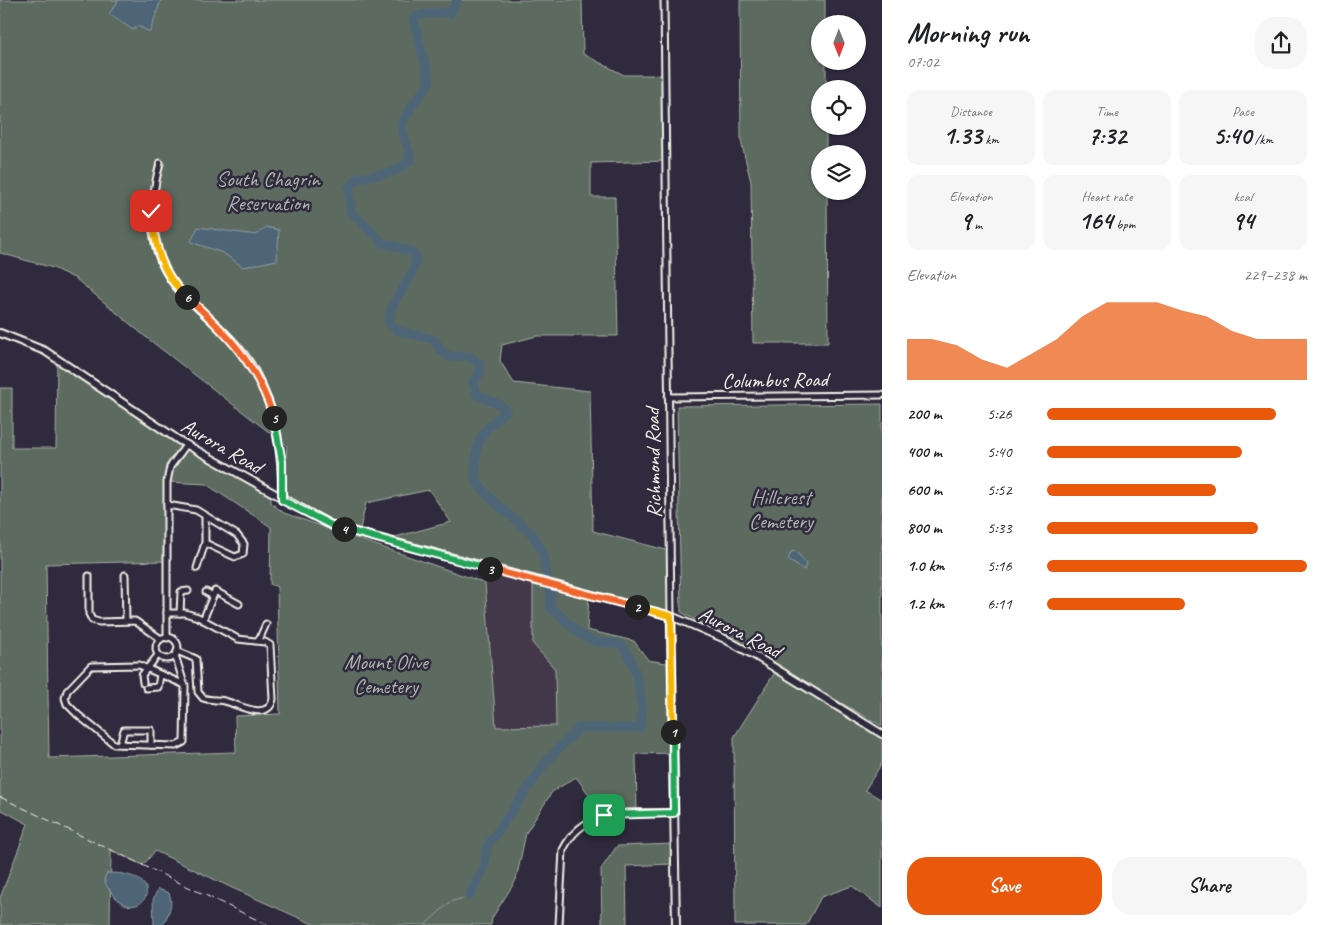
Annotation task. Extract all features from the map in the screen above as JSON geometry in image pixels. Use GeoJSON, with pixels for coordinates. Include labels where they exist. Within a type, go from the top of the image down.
{"type":"FeatureCollection","features":[{"type":"Feature","properties":{"kind":"main road","name":"Aurora Road"},"geometry":{"type":"LineString","coordinates":[[0,333],[45,351],[186,445],[282,500],[333,526],[541,583],[671,616],[725,639],[752,654],[882,734]]}},
{"type":"Feature","properties":{"kind":"main road","name":"Richmond Road"},"geometry":{"type":"LineString","coordinates":[[671,616],[676,925]]}},
{"type":"Feature","properties":{"kind":"street","name":"Richmond Road"},"geometry":{"type":"LineString","coordinates":[[664,0],[671,616]]}},
{"type":"Feature","properties":{"kind":"street"},"geometry":{"type":"LineString","coordinates":[[160,163],[151,211],[156,249],[164,271],[182,293],[236,344],[254,370],[269,403],[277,430],[282,462],[282,500]]}},
{"type":"Feature","properties":{"kind":"street","name":"Columbus Road"},"geometry":{"type":"LineString","coordinates":[[668,397],[882,395]]}},
{"type":"Feature","properties":{"kind":"street"},"geometry":{"type":"LineString","coordinates":[[167,638],[167,482],[170,467],[186,445]]}},
{"type":"Feature","properties":{"kind":"street"},"geometry":{"type":"LineString","coordinates":[[167,505],[196,510],[205,515],[237,535],[243,542],[245,550],[243,554],[235,557],[205,544]]}},
{"type":"Feature","properties":{"kind":"street"},"geometry":{"type":"LineString","coordinates":[[197,568],[205,544],[205,515]]}},
{"type":"Feature","properties":{"kind":"street"},"geometry":{"type":"LineString","coordinates":[[125,575],[126,620]]}},
{"type":"Feature","properties":{"kind":"street"},"geometry":{"type":"LineString","coordinates":[[89,576],[89,614],[92,620],[99,622],[126,620],[140,623],[161,639],[167,638],[175,642],[184,684],[184,742],[176,746],[114,744],[73,710],[65,698],[67,691],[91,666],[140,665],[184,684]]}},
{"type":"Feature","properties":{"kind":"street"},"geometry":{"type":"LineString","coordinates":[[203,620],[215,591],[239,604]]}},
{"type":"Feature","properties":{"kind":"street"},"geometry":{"type":"LineString","coordinates":[[180,613],[181,592],[188,592]]}},
{"type":"Feature","properties":{"kind":"street"},"geometry":{"type":"LineString","coordinates":[[206,592],[213,596]]}},
{"type":"Feature","properties":{"kind":"street"},"geometry":{"type":"LineString","coordinates":[[167,612],[180,613],[203,620],[238,639],[259,640],[268,643],[272,651],[273,699],[267,710],[248,710],[226,701],[203,698],[198,692],[196,659],[176,653]]}},
{"type":"Feature","properties":{"kind":"street"},"geometry":{"type":"LineString","coordinates":[[259,640],[266,624]]}},
{"type":"Feature","properties":{"kind":"street"},"geometry":{"type":"LineString","coordinates":[[158,655],[156,647],[161,639]]}},
{"type":"Feature","properties":{"kind":"street"},"geometry":{"type":"LineString","coordinates":[[158,655],[167,659],[176,653]]}},
{"type":"Feature","properties":{"kind":"street"},"geometry":{"type":"LineString","coordinates":[[158,655],[142,675],[144,685],[158,687],[160,675]]}},
{"type":"Feature","properties":{"kind":"street"},"geometry":{"type":"LineString","coordinates":[[120,744],[124,730],[151,730],[150,745]]}},
{"type":"Feature","properties":{"kind":"street"},"geometry":{"type":"LineString","coordinates":[[559,925],[563,850],[568,839],[580,826],[591,819],[604,815],[674,813]]}},
{"type":"Feature","properties":{"kind":"shaded area"},"geometry":{"type":"Polygon","coordinates":[[[484,567],[533,581],[533,644],[555,669],[556,726],[496,727],[484,567]]]}},
{"type":"Feature","properties":{"kind":"green space"},"geometry":{"type":"Polygon","coordinates":[[[0,0],[582,0],[583,54],[624,75],[665,75],[666,161],[591,163],[591,197],[615,197],[618,336],[537,336],[502,345],[500,361],[514,383],[590,391],[593,531],[670,551],[671,616],[589,595],[587,630],[634,641],[648,660],[672,664],[673,753],[636,754],[637,814],[604,815],[576,777],[552,792],[526,833],[516,880],[492,918],[491,925],[315,925],[155,851],[143,865],[111,850],[110,925],[0,925],[0,898],[28,824],[0,809],[0,388],[12,388],[12,448],[56,448],[57,358],[180,441],[271,493],[271,503],[284,513],[485,583],[496,727],[556,726],[555,669],[533,644],[533,581],[384,540],[451,522],[429,490],[366,503],[359,533],[333,526],[282,500],[287,446],[147,338],[76,279],[53,268],[0,253],[0,0]],[[167,482],[167,561],[46,564],[49,758],[236,752],[235,716],[280,714],[277,587],[270,584],[271,527],[206,484],[167,482]]]}},
{"type":"Feature","properties":{"kind":"green space"},"geometry":{"type":"Polygon","coordinates":[[[740,0],[825,0],[825,15],[811,15],[811,70],[826,70],[826,80],[811,80],[811,135],[826,135],[826,145],[811,145],[811,200],[827,200],[828,343],[753,343],[751,182],[741,141],[740,0]]]}},
{"type":"Feature","properties":{"kind":"green space","name":"Hillcrest Cemetery"},"geometry":{"type":"Polygon","coordinates":[[[882,404],[882,726],[681,612],[677,406],[882,404]]]}},
{"type":"Feature","properties":{"kind":"green space"},"geometry":{"type":"Polygon","coordinates":[[[777,669],[882,734],[882,763],[865,790],[882,800],[882,908],[852,886],[821,897],[806,925],[735,925],[734,737],[777,669]]]}},
{"type":"Feature","properties":{"kind":"green space"},"geometry":{"type":"Polygon","coordinates":[[[675,844],[673,864],[626,866],[627,925],[602,925],[601,869],[617,846],[675,844]]]}},
{"type":"Feature","properties":{"kind":"water"},"geometry":{"type":"Polygon","coordinates":[[[119,0],[161,0],[150,32],[138,26],[133,30],[109,14],[119,0]]]}},
{"type":"Feature","properties":{"kind":"water"},"geometry":{"type":"Polygon","coordinates":[[[198,227],[256,235],[266,227],[279,230],[277,260],[243,267],[223,253],[191,242],[198,227]]]}},
{"type":"Feature","properties":{"kind":"water"},"geometry":{"type":"Polygon","coordinates":[[[796,551],[806,564],[804,570],[788,560],[791,552],[796,551]]]}},
{"type":"Feature","properties":{"kind":"water"},"geometry":{"type":"Polygon","coordinates":[[[107,873],[127,875],[140,880],[146,888],[146,895],[142,902],[135,905],[126,905],[116,898],[105,882],[104,879],[107,873]]]}},
{"type":"Feature","properties":{"kind":"water"},"geometry":{"type":"Polygon","coordinates":[[[158,889],[169,893],[171,901],[170,909],[163,925],[154,925],[153,900],[158,889]]]}},
{"type":"Feature","properties":{"kind":"waterway"},"geometry":{"type":"LineString","coordinates":[[456,0],[457,2],[450,14],[448,11],[421,15],[413,19],[430,82],[401,125],[411,159],[393,171],[358,178],[349,188],[351,212],[383,243],[412,252],[416,257],[412,274],[397,297],[390,314],[389,323],[399,331],[435,340],[439,349],[450,357],[469,356],[480,364],[480,373],[473,382],[477,395],[500,405],[506,411],[488,428],[479,441],[476,457],[476,482],[495,503],[531,533],[542,550],[551,595],[550,607],[587,638],[605,643],[617,643],[623,648],[634,669],[641,696],[642,709],[639,728],[579,728],[546,762],[486,848],[485,867],[469,896]]}},
{"type":"Feature","properties":{"kind":"waterway"},"geometry":{"type":"LineString","coordinates":[[425,925],[450,902],[469,896]]}},
{"type":"Feature","properties":{"kind":"railway"},"geometry":{"type":"LineString","coordinates":[[0,797],[268,925]]}},
{"type":"Feature","properties":{"kind":"route"},"geometry":{"type":"LineString","coordinates":[[151,211],[156,249],[164,271],[182,293],[236,344],[254,370],[269,403],[277,430],[282,462],[282,500],[333,526],[541,583],[671,616],[674,813],[604,815]]}},
{"type":"Feature","properties":{"kind":"park label","name":"South Chagrin Reservation"},"geometry":{"type":"Point","coordinates":[268,191]}},
{"type":"Feature","properties":{"kind":"park label","name":"Mount Olive Cemetery"},"geometry":{"type":"Point","coordinates":[386,674]}}]}
